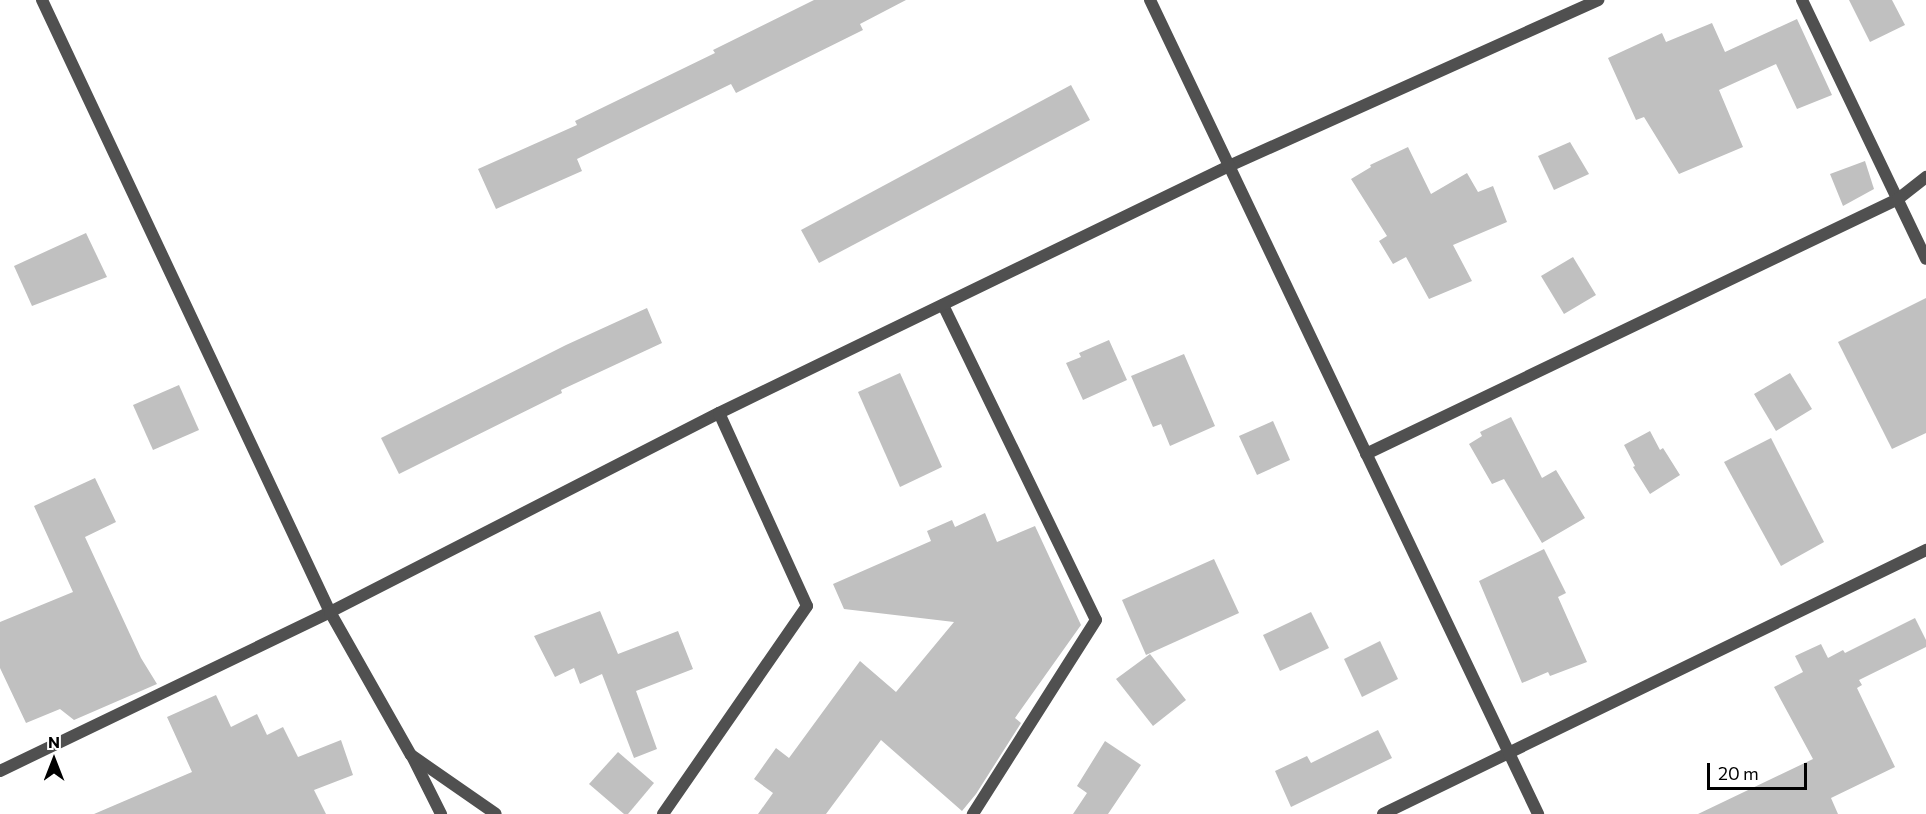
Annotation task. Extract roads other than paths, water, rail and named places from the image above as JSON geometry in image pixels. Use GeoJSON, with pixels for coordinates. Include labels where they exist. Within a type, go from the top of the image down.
{"type":"FeatureCollection","features":[{"type":"Feature","properties":{"kind":"street"},"geometry":{"type":"LineString","coordinates":[[42,0],[330,612],[411,755],[441,814]]}},
{"type":"Feature","properties":{"kind":"street"},"geometry":{"type":"LineString","coordinates":[[1150,0],[1538,814]]}},
{"type":"Feature","properties":{"kind":"street"},"geometry":{"type":"LineString","coordinates":[[0,771],[330,612],[719,413],[1229,166],[1598,0]]}},
{"type":"Feature","properties":{"kind":"street"},"geometry":{"type":"LineString","coordinates":[[1802,0],[1926,259]]}},
{"type":"Feature","properties":{"kind":"street"},"geometry":{"type":"LineString","coordinates":[[1366,454],[1898,199],[1926,177]]}},
{"type":"Feature","properties":{"kind":"street"},"geometry":{"type":"LineString","coordinates":[[943,305],[1096,620],[973,814]]}},
{"type":"Feature","properties":{"kind":"street"},"geometry":{"type":"LineString","coordinates":[[663,814],[807,606],[719,413]]}},
{"type":"Feature","properties":{"kind":"street"},"geometry":{"type":"LineString","coordinates":[[1383,814],[1926,550]]}},
{"type":"Feature","properties":{"kind":"street"},"geometry":{"type":"LineString","coordinates":[[411,755],[496,814]]}}]}
